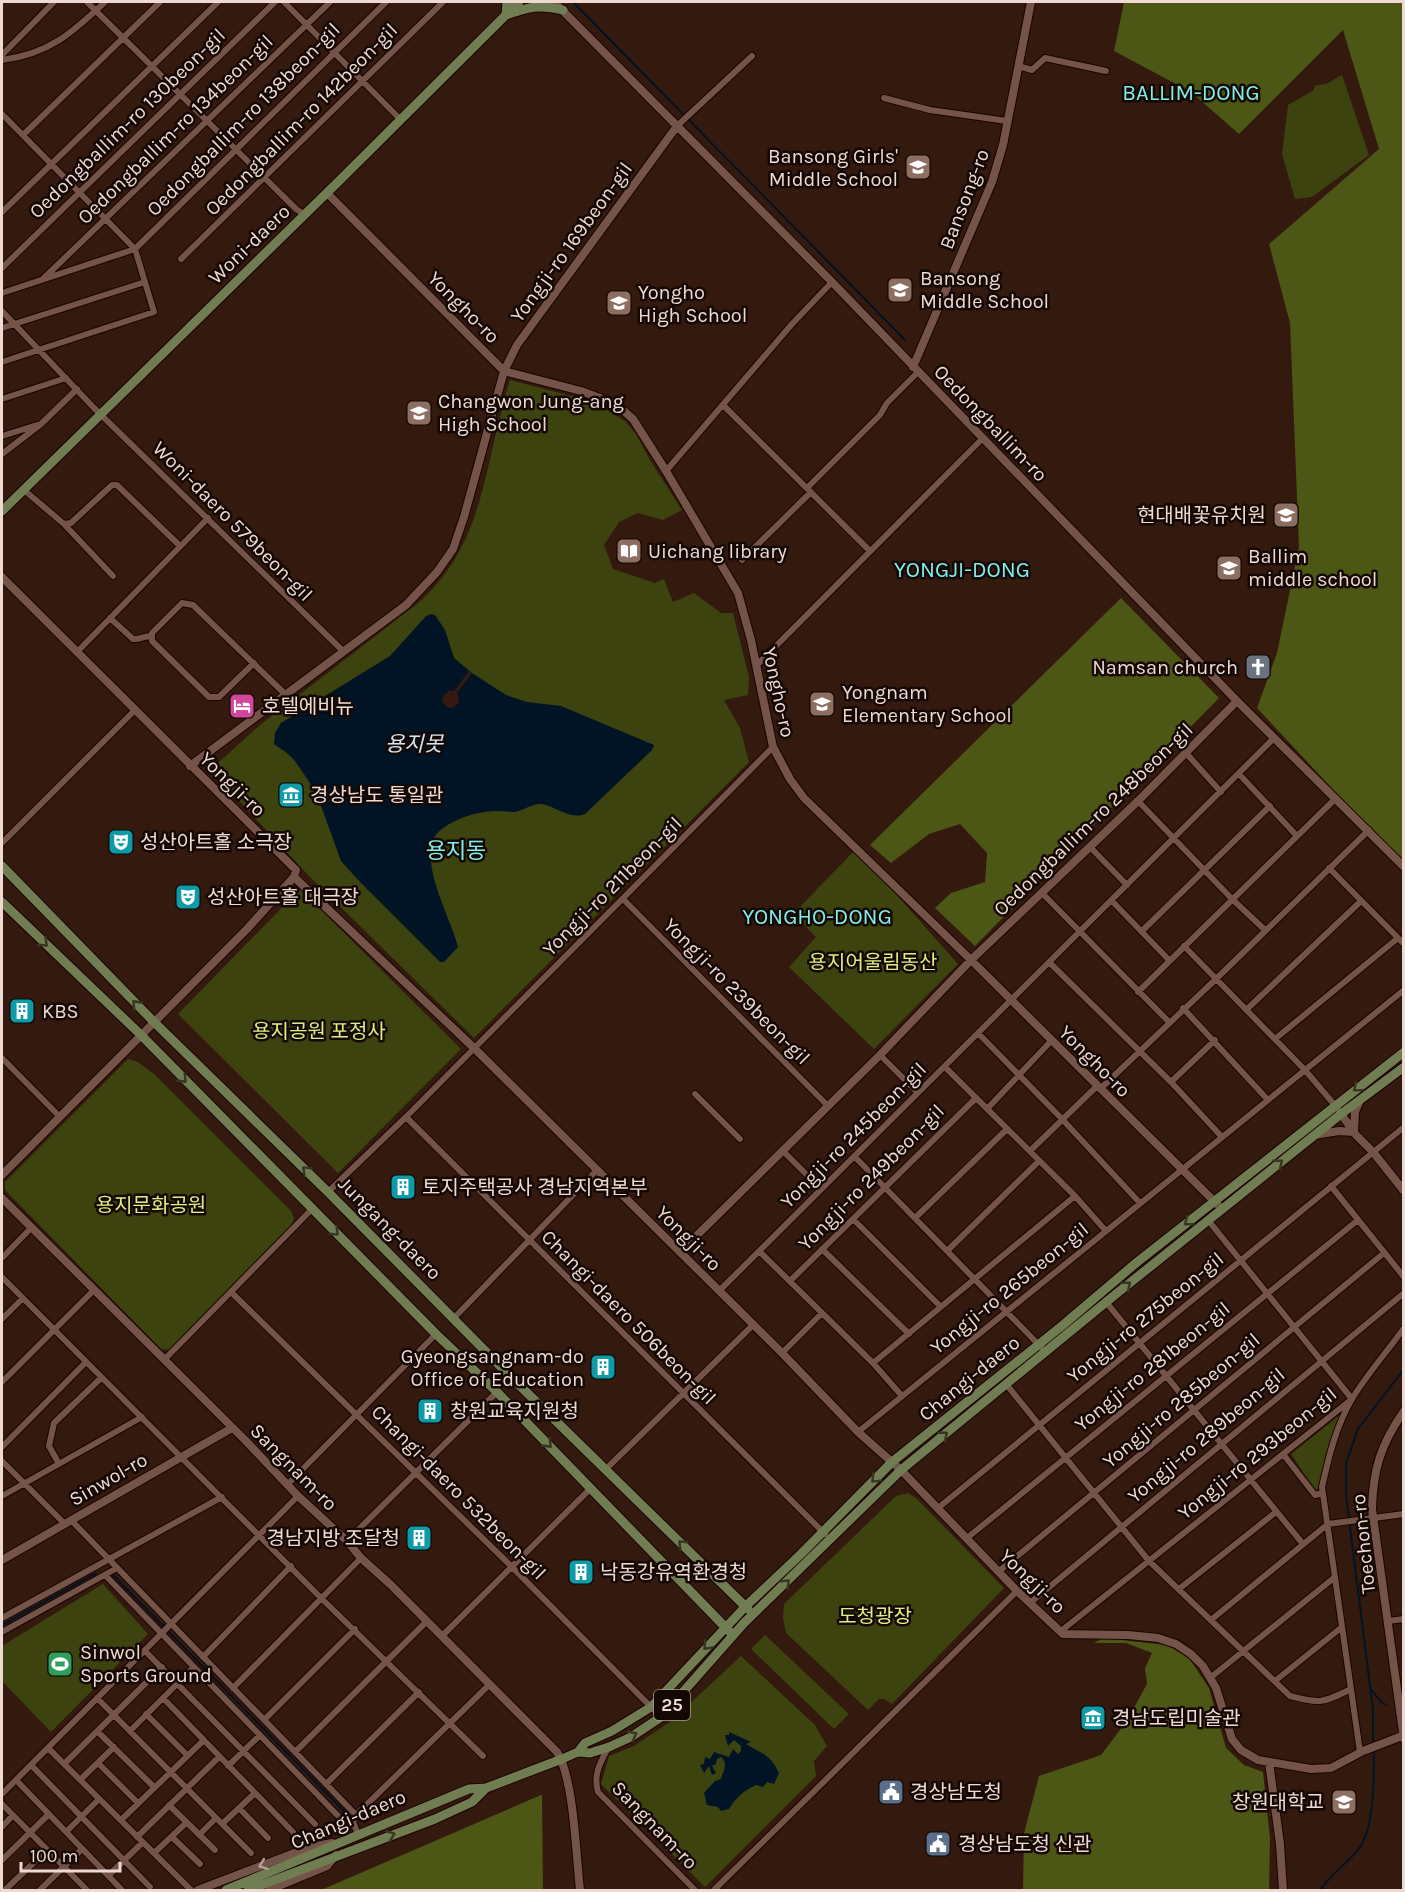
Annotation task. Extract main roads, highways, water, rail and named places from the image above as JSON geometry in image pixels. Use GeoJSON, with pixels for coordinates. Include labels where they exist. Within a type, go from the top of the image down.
{"type":"FeatureCollection","features":[{"type":"Feature","properties":{"kind":"main road"},"geometry":{"type":"LineString","coordinates":[[507,2],[507,15],[532,6],[561,6]]}},
{"type":"Feature","properties":{"kind":"main road","name":"Woni-daero"},"geometry":{"type":"LineString","coordinates":[[2,511],[519,2]]}},
{"type":"Feature","properties":{"kind":"main road","name":"Oedongballim-ro"},"geometry":{"type":"LineString","coordinates":[[554,2],[561,6],[679,124],[1237,701],[1404,867]]}},
{"type":"Feature","properties":{"kind":"main road","name":"Bansong-ro"},"geometry":{"type":"LineString","coordinates":[[916,369],[992,182],[1031,2]]}},
{"type":"Feature","properties":{"kind":"main road","name":"Yongji-ro 169beon-gil"},"geometry":{"type":"LineString","coordinates":[[190,766],[406,605],[433,577],[453,549],[504,371],[517,345],[536,316],[679,124]]}},
{"type":"Feature","properties":{"kind":"main road","name":"Yongho-ro"},"geometry":{"type":"LineString","coordinates":[[327,193],[504,371],[616,404],[633,419],[738,594],[773,747],[790,779],[804,798],[1222,1209]]}},
{"type":"Feature","properties":{"kind":"main road","name":"Yongji-ro"},"geometry":{"type":"LineString","coordinates":[[2,577],[296,870],[294,877],[474,1048],[782,1353],[858,1432],[901,1470],[998,1572],[1063,1634],[1128,1635],[1158,1638],[1176,1644],[1203,1666],[1216,1688],[1232,1739],[1241,1750],[1258,1760],[1311,1769],[1331,1768],[1361,1752],[1403,1738]]}},
{"type":"Feature","properties":{"kind":"main road","name":"Oedongballim-ro 248beon-gil"},"geometry":{"type":"LineString","coordinates":[[971,960],[1138,801],[1237,701]]}},
{"type":"Feature","properties":{"kind":"main road","name":"Jungang-daero"},"geometry":{"type":"LineString","coordinates":[[2,866],[154,1022],[754,1614]]}},
{"type":"Feature","properties":{"kind":"main road"},"geometry":{"type":"LineString","coordinates":[[2,1175],[247,929],[294,877]]}},
{"type":"Feature","properties":{"kind":"main road"},"geometry":{"type":"LineString","coordinates":[[2,902],[141,1035],[436,1334],[497,1392],[726,1627],[732,1636]]}},
{"type":"Feature","properties":{"kind":"main road"},"geometry":{"type":"LineString","coordinates":[[680,1252],[879,1055],[971,960]]}},
{"type":"Feature","properties":{"kind":"main road","name":"Changi-daero"},"geometry":{"type":"LineString","coordinates":[[578,1752],[590,1754],[609,1747],[631,1737],[661,1717],[744,1623],[901,1470],[1006,1384],[1042,1348],[1136,1263],[1339,1109],[1404,1052]]}},
{"type":"Feature","properties":{"kind":"main road","name":"Changi-daero"},"geometry":{"type":"LineString","coordinates":[[226,1890],[468,1789],[486,1788],[562,1759],[578,1752],[585,1743],[612,1731],[651,1707],[745,1607],[892,1462],[1106,1302],[1314,1135],[1339,1109],[1360,1100],[1404,1067]]}},
{"type":"Feature","properties":{"kind":"main road"},"geometry":{"type":"LineString","coordinates":[[1354,1132],[1355,1112],[1360,1100]]}},
{"type":"Feature","properties":{"kind":"main road"},"geometry":{"type":"LineString","coordinates":[[1339,1109],[1354,1132],[1402,1186]]}},
{"type":"Feature","properties":{"kind":"main road"},"geometry":{"type":"LineString","coordinates":[[1314,1135],[1339,1131],[1354,1132]]}},
{"type":"Feature","properties":{"kind":"main road","name":"Sangnam-ro"},"geometry":{"type":"LineString","coordinates":[[2,1198],[298,1496],[490,1684],[562,1759]]}},
{"type":"Feature","properties":{"kind":"main road","name":"Toechon-ro"},"geometry":{"type":"LineString","coordinates":[[1403,1738],[1402,1716],[1371,1519],[1373,1478],[1392,1427],[1404,1411]]}},
{"type":"Feature","properties":{"kind":"main road","name":"Sinwol-ro"},"geometry":{"type":"LineString","coordinates":[[2,1560],[232,1428]]}},
{"type":"Feature","properties":{"kind":"main road"},"geometry":{"type":"LineString","coordinates":[[562,1759],[569,1786],[580,1890]]}},
{"type":"Feature","properties":{"kind":"main road"},"geometry":{"type":"LineString","coordinates":[[1269,1762],[1280,1844],[1283,1890]]}},
{"type":"Feature","properties":{"kind":"main road","name":"Changi-daero"},"geometry":{"type":"LineString","coordinates":[[248,1890],[454,1810],[472,1802],[486,1788]]}},
{"type":"Feature","properties":{"kind":"main road"},"geometry":{"type":"LineString","coordinates":[[198,1890],[310,1846],[339,1842]]}},
{"type":"Feature","properties":{"kind":"main road"},"geometry":{"type":"LineString","coordinates":[[269,1890],[327,1866],[336,1855]]}},
{"type":"Feature","properties":{"kind":"water","name":"용지못"},"geometry":{"type":"Polygon","coordinates":[[[435,615],[445,630],[454,658],[506,695],[527,702],[561,706],[654,745],[652,750],[585,814],[574,815],[538,804],[515,812],[489,811],[474,814],[445,826],[438,832],[431,848],[433,876],[458,947],[444,962],[440,962],[341,861],[316,792],[295,761],[274,744],[275,733],[281,723],[390,656],[426,616],[435,615]]]}},
{"type":"Feature","properties":{"kind":"water"},"geometry":{"type":"Polygon","coordinates":[[[729,1732],[751,1742],[746,1744],[769,1758],[779,1773],[774,1784],[767,1782],[763,1787],[756,1785],[734,1801],[729,1809],[721,1811],[718,1807],[707,1805],[704,1793],[715,1781],[721,1779],[725,1762],[721,1757],[717,1759],[716,1764],[712,1766],[716,1773],[712,1775],[709,1766],[704,1773],[700,1765],[704,1764],[705,1757],[710,1759],[714,1752],[729,1757],[733,1749],[738,1754],[741,1751],[741,1746],[734,1740],[728,1746],[725,1735],[729,1735],[729,1732]]]}},
{"type":"Feature","properties":{"kind":"waterway"},"geometry":{"type":"LineString","coordinates":[[573,2],[905,340]]}},
{"type":"Feature","properties":{"kind":"waterway"},"geometry":{"type":"LineString","coordinates":[[1373,1744],[1373,1710],[1346,1495],[1346,1463],[1358,1429],[1404,1369]]}},
{"type":"Feature","properties":{"kind":"waterway"},"geometry":{"type":"LineString","coordinates":[[2,1625],[96,1573]]}},
{"type":"Feature","properties":{"kind":"waterway"},"geometry":{"type":"LineString","coordinates":[[114,1576],[345,1812]]}},
{"type":"Feature","properties":{"kind":"waterway"},"geometry":{"type":"LineString","coordinates":[[1372,1690],[1386,1705]]}},
{"type":"Feature","properties":{"kind":"waterway"},"geometry":{"type":"LineString","coordinates":[[1320,1890],[1364,1841],[1371,1816],[1374,1750]]}},
{"type":"Feature","properties":{"kind":"place","name":"Bansong Girls' Middle School"},"geometry":{"type":"Point","coordinates":[918,167]}},
{"type":"Feature","properties":{"kind":"place","name":"Bansong Middle School"},"geometry":{"type":"Point","coordinates":[900,290]}},
{"type":"Feature","properties":{"kind":"place","name":"Yongho High School"},"geometry":{"type":"Point","coordinates":[619,303]}},
{"type":"Feature","properties":{"kind":"place","name":"Changwon Jung-ang High School"},"geometry":{"type":"Point","coordinates":[419,413]}},
{"type":"Feature","properties":{"kind":"place","name":"현대배꽃유치원"},"geometry":{"type":"Point","coordinates":[1286,515]}},
{"type":"Feature","properties":{"kind":"place","name":"Uichang library"},"geometry":{"type":"Point","coordinates":[629,551]}},
{"type":"Feature","properties":{"kind":"place","name":"Ballim middle school"},"geometry":{"type":"Point","coordinates":[1229,568]}},
{"type":"Feature","properties":{"kind":"place","name":"Namsan church"},"geometry":{"type":"Point","coordinates":[1258,667]}},
{"type":"Feature","properties":{"kind":"place","name":"Yongnam Elementary School"},"geometry":{"type":"Point","coordinates":[822,704]}},
{"type":"Feature","properties":{"kind":"place","name":"호텔에비뉴"},"geometry":{"type":"Point","coordinates":[242,706]}},
{"type":"Feature","properties":{"kind":"place","name":"경상남도 통일관"},"geometry":{"type":"Point","coordinates":[291,795]}},
{"type":"Feature","properties":{"kind":"place","name":"성산아트홀 소극장"},"geometry":{"type":"Point","coordinates":[121,842]}},
{"type":"Feature","properties":{"kind":"place","name":"성산아트홀 대극장"},"geometry":{"type":"Point","coordinates":[188,897]}},
{"type":"Feature","properties":{"kind":"place","name":"KBS"},"geometry":{"type":"Point","coordinates":[22,1011]}},
{"type":"Feature","properties":{"kind":"place","name":"토지주택공사 경남지역본부"},"geometry":{"type":"Point","coordinates":[403,1187]}},
{"type":"Feature","properties":{"kind":"place","name":"Gyeongsangnam-do Office of Education"},"geometry":{"type":"Point","coordinates":[603,1367]}},
{"type":"Feature","properties":{"kind":"place","name":"창원교육지원청"},"geometry":{"type":"Point","coordinates":[430,1411]}},
{"type":"Feature","properties":{"kind":"place","name":"경남지방 조달청"},"geometry":{"type":"Point","coordinates":[419,1538]}},
{"type":"Feature","properties":{"kind":"place","name":"낙동강유역환경청"},"geometry":{"type":"Point","coordinates":[581,1572]}},
{"type":"Feature","properties":{"kind":"place","name":"Sinwol Sports Ground"},"geometry":{"type":"Point","coordinates":[60,1664]}},
{"type":"Feature","properties":{"kind":"place","name":"경남도립미술관"},"geometry":{"type":"Point","coordinates":[1093,1718]}},
{"type":"Feature","properties":{"kind":"place","name":"경상남도청"},"geometry":{"type":"Point","coordinates":[891,1792]}},
{"type":"Feature","properties":{"kind":"place","name":"창원대학교"},"geometry":{"type":"Point","coordinates":[1344,1802]}},
{"type":"Feature","properties":{"kind":"place","name":"경상남도청 신관"},"geometry":{"type":"Point","coordinates":[938,1844]}},
{"type":"Feature","properties":{"kind":"district","name":"BALLIM-DONG"},"geometry":{"type":"Point","coordinates":[1191,92]}},
{"type":"Feature","properties":{"kind":"district","name":"YONGJI-DONG"},"geometry":{"type":"Point","coordinates":[962,569]}},
{"type":"Feature","properties":{"kind":"district","name":"용지동"},"geometry":{"type":"Point","coordinates":[456,850]}},
{"type":"Feature","properties":{"kind":"district","name":"YONGHO-DONG"},"geometry":{"type":"Point","coordinates":[817,916]}},
{"type":"Feature","properties":{"kind":"park label","name":"용지어울림동산"},"geometry":{"type":"Point","coordinates":[873,962]}},
{"type":"Feature","properties":{"kind":"park label","name":"용지공원 포정사"},"geometry":{"type":"Point","coordinates":[319,1031]}},
{"type":"Feature","properties":{"kind":"park label","name":"용지문화공원"},"geometry":{"type":"Point","coordinates":[151,1205]}},
{"type":"Feature","properties":{"kind":"park label","name":"도청광장"},"geometry":{"type":"Point","coordinates":[875,1616]}}]}
